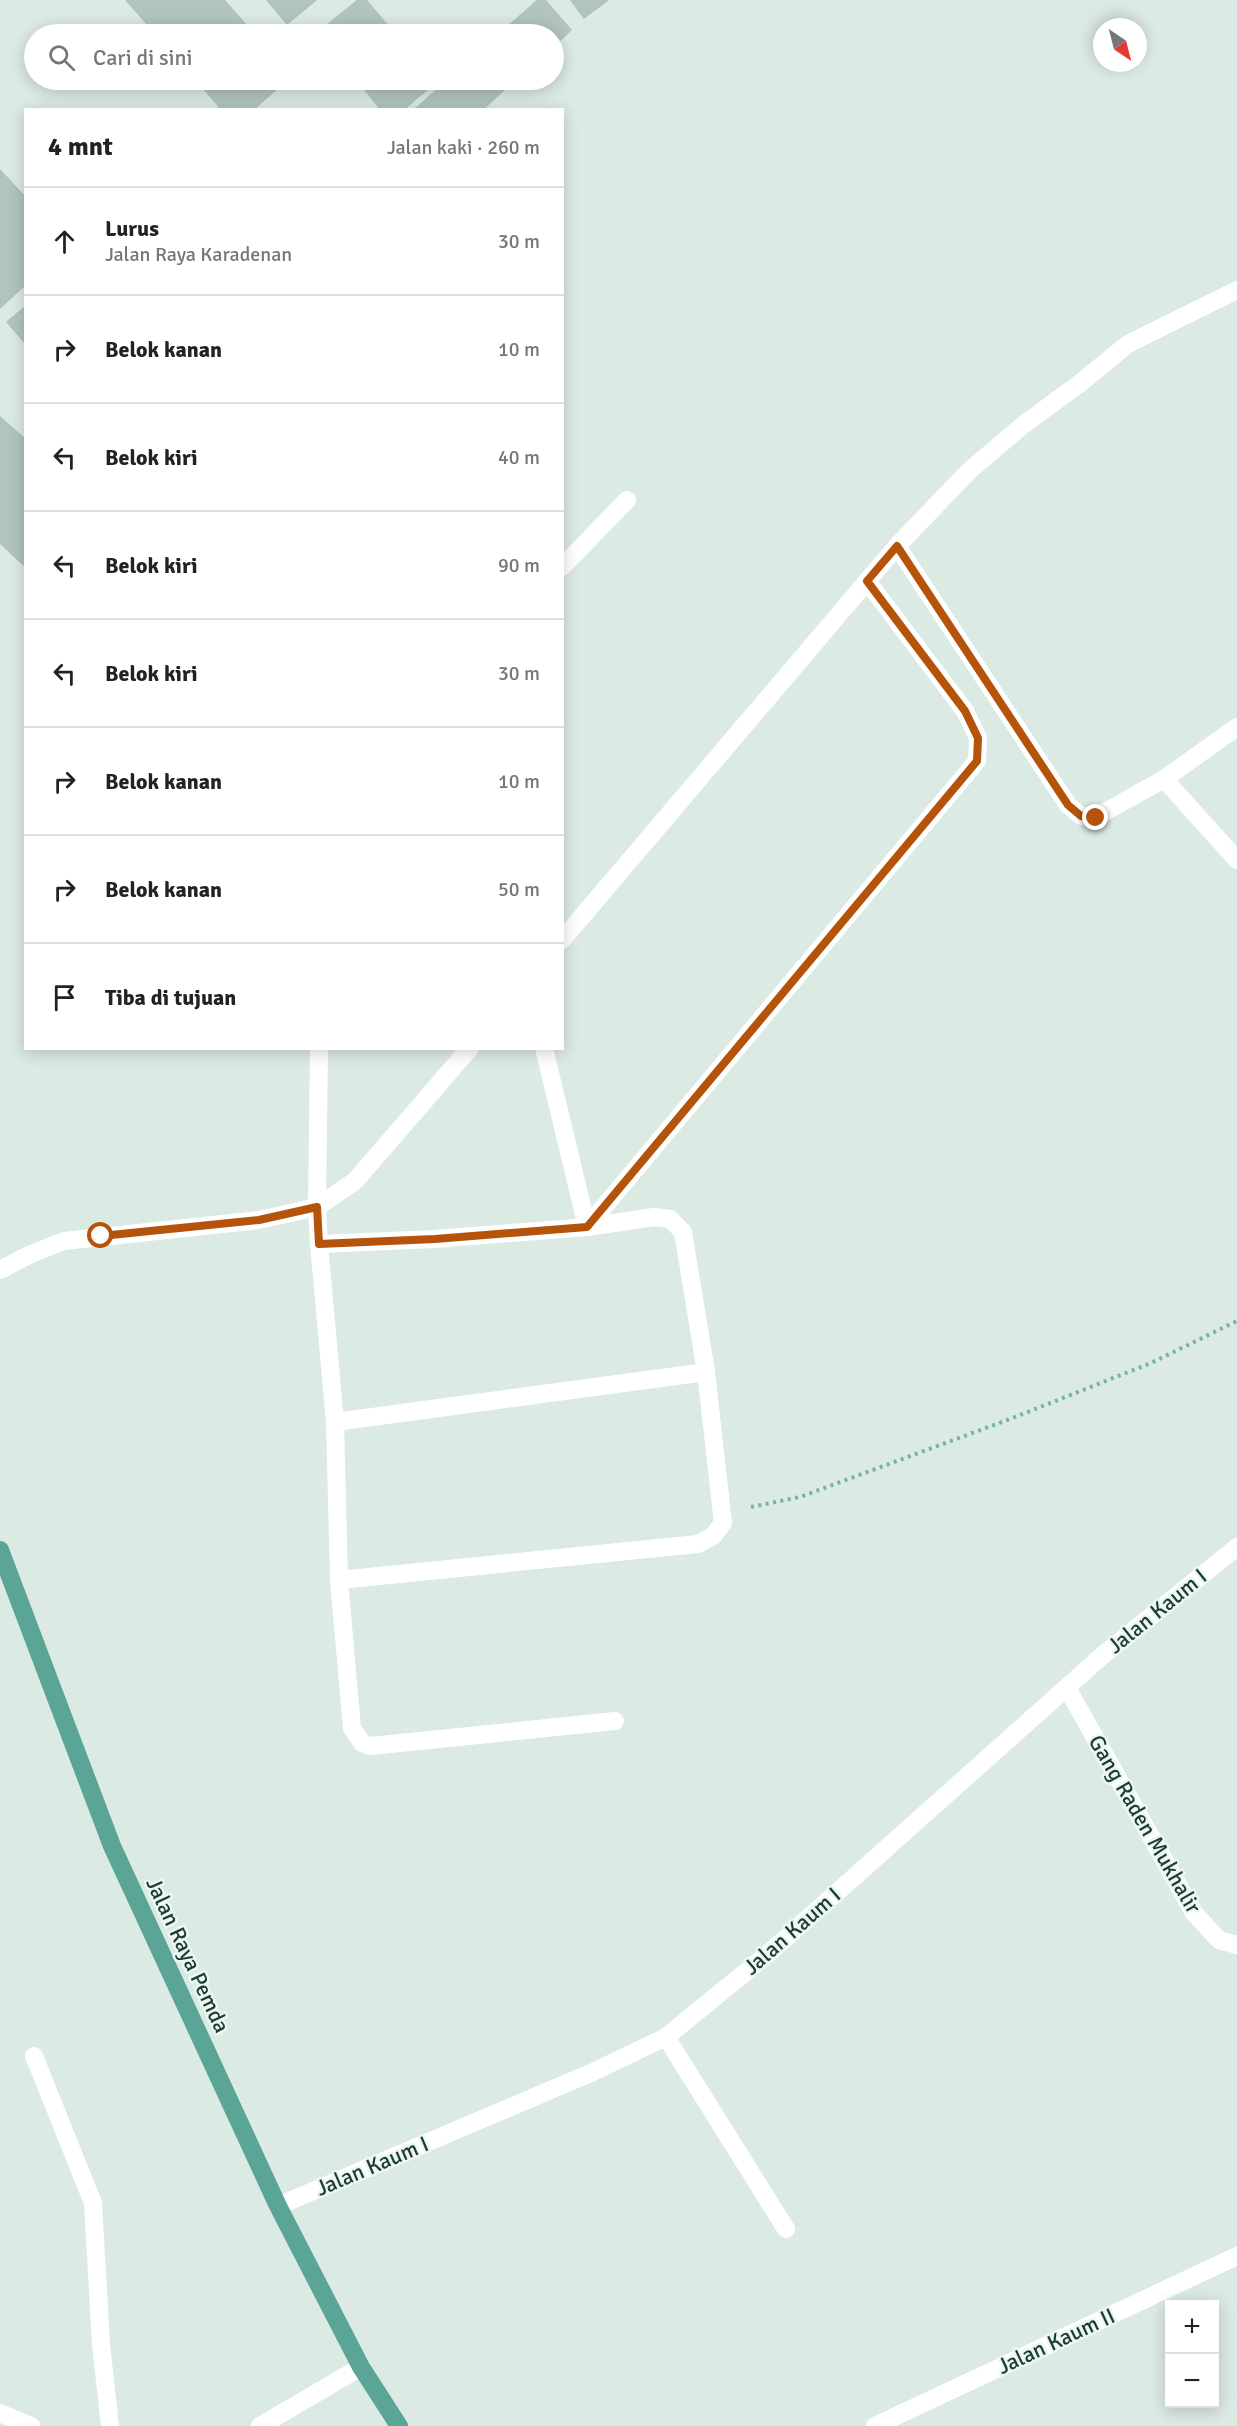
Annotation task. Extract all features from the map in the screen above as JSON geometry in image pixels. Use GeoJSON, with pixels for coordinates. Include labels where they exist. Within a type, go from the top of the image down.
{"type":"FeatureCollection","features":[{"type":"Feature","properties":{"kind":"main road","name":"Jalan Raya Pemda"},"geometry":{"type":"LineString","coordinates":[[0,1550],[112,1846],[278,2206],[361,2367],[399,2426]]}},
{"type":"Feature","properties":{"kind":"street"},"geometry":{"type":"LineString","coordinates":[[564,938],[897,546],[969,471],[1023,425],[1128,344],[1237,290]]}},
{"type":"Feature","properties":{"kind":"street"},"geometry":{"type":"LineString","coordinates":[[564,565],[627,500]]}},
{"type":"Feature","properties":{"kind":"street"},"geometry":{"type":"LineString","coordinates":[[897,546],[1068,805],[1081,816],[1096,818],[1164,779],[1237,727]]}},
{"type":"Feature","properties":{"kind":"street"},"geometry":{"type":"LineString","coordinates":[[587,1227],[977,761],[978,738],[965,711],[867,581]]}},
{"type":"Feature","properties":{"kind":"street"},"geometry":{"type":"LineString","coordinates":[[1164,779],[1237,860]]}},
{"type":"Feature","properties":{"kind":"street"},"geometry":{"type":"LineString","coordinates":[[319,1050],[317,1207],[335,1422],[339,1580],[352,1728],[362,1743],[371,1746],[615,1721]]}},
{"type":"Feature","properties":{"kind":"street"},"geometry":{"type":"LineString","coordinates":[[0,1270],[64,1241],[259,1220],[317,1207],[355,1181],[468,1050]]}},
{"type":"Feature","properties":{"kind":"street"},"geometry":{"type":"LineString","coordinates":[[544,1050],[587,1227]]}},
{"type":"Feature","properties":{"kind":"street"},"geometry":{"type":"LineString","coordinates":[[319,1244],[435,1239],[587,1227],[654,1217],[670,1219],[683,1232],[706,1372],[723,1523],[713,1536],[698,1544],[339,1580]]}},
{"type":"Feature","properties":{"kind":"street"},"geometry":{"type":"LineString","coordinates":[[335,1422],[706,1372]]}},
{"type":"Feature","properties":{"kind":"street","name":"Jalan Kaum I"},"geometry":{"type":"LineString","coordinates":[[278,2206],[593,2072],[666,2037],[769,1953],[1103,1655],[1237,1547]]}},
{"type":"Feature","properties":{"kind":"street","name":"Gang Raden Mukhalir"},"geometry":{"type":"LineString","coordinates":[[1066,1688],[1194,1913],[1220,1940],[1237,1945]]}},
{"type":"Feature","properties":{"kind":"street"},"geometry":{"type":"LineString","coordinates":[[666,2037],[786,2229]]}},
{"type":"Feature","properties":{"kind":"street"},"geometry":{"type":"LineString","coordinates":[[34,2056],[93,2203],[101,2344],[110,2426]]}},
{"type":"Feature","properties":{"kind":"street","name":"Jalan Kaum II"},"geometry":{"type":"LineString","coordinates":[[875,2426],[1237,2256]]}},
{"type":"Feature","properties":{"kind":"street"},"geometry":{"type":"LineString","coordinates":[[260,2426],[361,2367]]}},
{"type":"Feature","properties":{"kind":"street"},"geometry":{"type":"LineString","coordinates":[[0,2413],[31,2426]]}},
{"type":"Feature","properties":{"kind":"path"},"geometry":{"type":"LineString","coordinates":[[721,1513],[800,1497],[1010,1419],[1151,1363],[1237,1321]]}},
{"type":"Feature","properties":{"kind":"building"},"geometry":{"type":"Polygon","coordinates":[[[126,0],[224,0],[245,24],[147,24],[126,0]]]}},
{"type":"Feature","properties":{"kind":"building"},"geometry":{"type":"Polygon","coordinates":[[[267,0],[316,0],[287,24],[267,0]]]}},
{"type":"Feature","properties":{"kind":"building"},"geometry":{"type":"Polygon","coordinates":[[[358,0],[366,0],[386,24],[328,24],[358,0]]]}},
{"type":"Feature","properties":{"kind":"building"},"geometry":{"type":"Polygon","coordinates":[[[538,0],[545,0],[571,30],[564,37],[564,24],[510,24],[538,0]]]}},
{"type":"Feature","properties":{"kind":"building"},"geometry":{"type":"Polygon","coordinates":[[[571,0],[608,0],[584,18],[571,0]]]}},
{"type":"Feature","properties":{"kind":"building"},"geometry":{"type":"Polygon","coordinates":[[[205,90],[276,90],[255,108],[220,108],[205,90]]]}},
{"type":"Feature","properties":{"kind":"building"},"geometry":{"type":"Polygon","coordinates":[[[365,90],[427,90],[405,108],[379,108],[365,90]]]}},
{"type":"Feature","properties":{"kind":"building"},"geometry":{"type":"Polygon","coordinates":[[[437,90],[504,90],[484,108],[416,108],[437,90]]]}},
{"type":"Feature","properties":{"kind":"building"},"geometry":{"type":"Polygon","coordinates":[[[0,170],[24,196],[24,286],[0,308],[0,170]]]}},
{"type":"Feature","properties":{"kind":"building"},"geometry":{"type":"Polygon","coordinates":[[[24,308],[24,342],[7,322],[24,308]]]}},
{"type":"Feature","properties":{"kind":"building"},"geometry":{"type":"Polygon","coordinates":[[[0,417],[24,438],[24,565],[0,543],[0,417]]]}},
{"type":"Feature","properties":{"kind":"route"},"geometry":{"type":"LineString","coordinates":[[101,1236],[259,1220],[317,1207],[319,1244],[435,1239],[587,1227],[977,761],[978,738],[965,711],[867,581],[897,546],[1068,805],[1081,816],[1096,818]]}}]}
